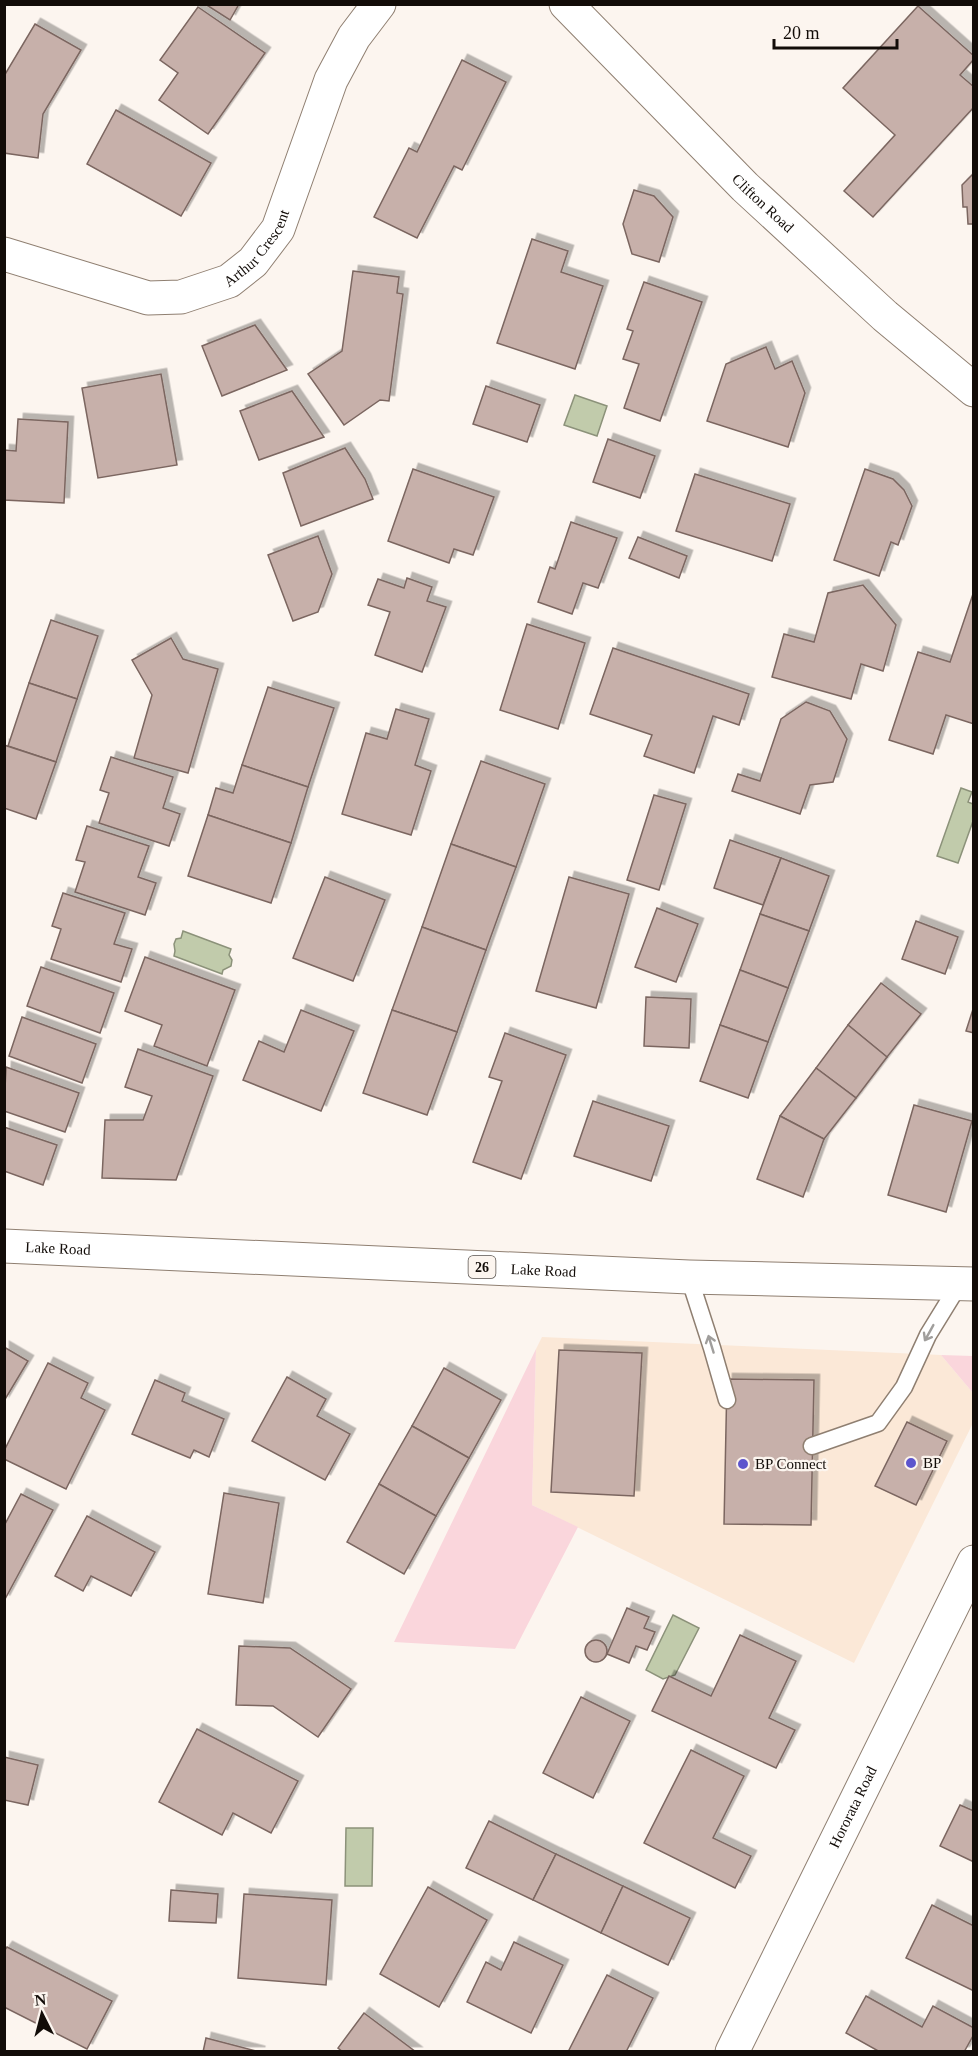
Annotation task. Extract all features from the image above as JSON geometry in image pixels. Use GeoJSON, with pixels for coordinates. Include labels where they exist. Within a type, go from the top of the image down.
{"type":"FeatureCollection","features":[{"type":"Feature","properties":{"kind":"street","name":"Arthur Crescent"},"geometry":{"type":"LineString","coordinates":[[4,254],[148,298],[181,297],[229,281],[253,262],[279,229],[331,80],[354,37],[379,4]]}},
{"type":"Feature","properties":{"kind":"street","name":"Clifton Road"},"geometry":{"type":"LineString","coordinates":[[566,4],[745,187],[885,316],[974,390]]}},
{"type":"Feature","properties":{"kind":"street","name":"Lake Road"},"geometry":{"type":"LineString","coordinates":[[4,1246],[689,1277],[967,1283]]}},
{"type":"Feature","properties":{"kind":"street","name":"Hororata Road"},"geometry":{"type":"LineString","coordinates":[[732,2052],[974,1562]]}},
{"type":"Feature","properties":{"kind":"lane"},"geometry":{"type":"LineString","coordinates":[[689,1277],[727,1400]]}},
{"type":"Feature","properties":{"kind":"lane"},"geometry":{"type":"LineString","coordinates":[[812,1446],[878,1423],[904,1387],[928,1335],[967,1283]]}},
{"type":"Feature","properties":{"kind":"shaded area"},"geometry":{"type":"Polygon","coordinates":[[[575,395],[607,406],[597,436],[564,425],[575,395]]]}},
{"type":"Feature","properties":{"kind":"shaded area"},"geometry":{"type":"Polygon","coordinates":[[[961,788],[972,792],[968,802],[973,804],[973,821],[958,863],[937,856],[961,788]]]}},
{"type":"Feature","properties":{"kind":"shaded area"},"geometry":{"type":"Polygon","coordinates":[[[183,931],[231,949],[229,955],[232,960],[231,966],[223,970],[222,974],[174,956],[174,944],[176,939],[181,938],[183,931]]]}},
{"type":"Feature","properties":{"kind":"shaded area","name":"BP Connect"},"geometry":{"type":"Polygon","coordinates":[[[542,1337],[941,1355],[973,1393],[973,1423],[854,1663],[532,1505],[536,1349],[542,1337]]]}},
{"type":"Feature","properties":{"kind":"shaded area"},"geometry":{"type":"Polygon","coordinates":[[[536,1349],[532,1505],[578,1527],[515,1649],[394,1642],[536,1349]]]}},
{"type":"Feature","properties":{"kind":"shaded area"},"geometry":{"type":"Polygon","coordinates":[[[941,1355],[973,1356],[973,1393],[941,1355]]]}},
{"type":"Feature","properties":{"kind":"shaded area"},"geometry":{"type":"Polygon","coordinates":[[[673,1615],[699,1628],[675,1675],[663,1679],[646,1670],[673,1615]]]}},
{"type":"Feature","properties":{"kind":"shaded area"},"geometry":{"type":"Polygon","coordinates":[[[346,1828],[373,1828],[372,1886],[345,1886],[346,1828]]]}},
{"type":"Feature","properties":{"kind":"building"},"geometry":{"type":"Polygon","coordinates":[[[205,4],[239,4],[230,20],[205,4]]]}},
{"type":"Feature","properties":{"kind":"building"},"geometry":{"type":"Polygon","coordinates":[[[918,6],[974,56],[960,75],[974,87],[974,107],[873,217],[844,191],[895,135],[843,88],[918,6]]]}},
{"type":"Feature","properties":{"kind":"building"},"geometry":{"type":"Polygon","coordinates":[[[198,7],[265,53],[208,134],[159,100],[178,73],[160,60],[198,7]]]}},
{"type":"Feature","properties":{"kind":"building"},"geometry":{"type":"Polygon","coordinates":[[[35,24],[81,50],[43,114],[38,158],[4,153],[4,76],[35,24]]]}},
{"type":"Feature","properties":{"kind":"building"},"geometry":{"type":"Polygon","coordinates":[[[462,60],[506,82],[462,170],[454,166],[417,238],[374,217],[409,148],[417,152],[462,60]]]}},
{"type":"Feature","properties":{"kind":"building"},"geometry":{"type":"Polygon","coordinates":[[[116,110],[211,163],[181,216],[87,164],[116,110]]]}},
{"type":"Feature","properties":{"kind":"building"},"geometry":{"type":"Polygon","coordinates":[[[974,173],[974,224],[968,224],[967,207],[963,207],[962,185],[974,173]]]}},
{"type":"Feature","properties":{"kind":"building"},"geometry":{"type":"Polygon","coordinates":[[[634,190],[654,196],[673,217],[659,262],[632,254],[623,224],[634,190]]]}},
{"type":"Feature","properties":{"kind":"building"},"geometry":{"type":"Polygon","coordinates":[[[532,239],[568,251],[561,272],[603,286],[575,369],[497,343],[532,239]]]}},
{"type":"Feature","properties":{"kind":"building"},"geometry":{"type":"Polygon","coordinates":[[[353,271],[399,277],[397,293],[403,294],[389,401],[380,400],[344,425],[308,374],[342,351],[353,271]]]}},
{"type":"Feature","properties":{"kind":"building"},"geometry":{"type":"Polygon","coordinates":[[[644,282],[702,302],[660,421],[624,408],[639,364],[623,359],[633,331],[627,329],[644,282]]]}},
{"type":"Feature","properties":{"kind":"building"},"geometry":{"type":"Polygon","coordinates":[[[255,325],[287,370],[222,396],[202,346],[255,325]]]}},
{"type":"Feature","properties":{"kind":"building"},"geometry":{"type":"Polygon","coordinates":[[[766,347],[775,369],[792,361],[805,393],[788,447],[707,421],[726,364],[766,347]]]}},
{"type":"Feature","properties":{"kind":"building"},"geometry":{"type":"Polygon","coordinates":[[[161,374],[177,465],[98,478],[82,388],[161,374]]]}},
{"type":"Feature","properties":{"kind":"building"},"geometry":{"type":"Polygon","coordinates":[[[486,386],[540,405],[527,442],[473,424],[486,386]]]}},
{"type":"Feature","properties":{"kind":"building"},"geometry":{"type":"Polygon","coordinates":[[[292,391],[324,437],[259,460],[240,411],[292,391]]]}},
{"type":"Feature","properties":{"kind":"building"},"geometry":{"type":"Polygon","coordinates":[[[18,419],[68,422],[64,503],[4,500],[4,450],[16,451],[18,419]]]}},
{"type":"Feature","properties":{"kind":"building"},"geometry":{"type":"Polygon","coordinates":[[[608,439],[655,456],[640,498],[593,482],[608,439]]]}},
{"type":"Feature","properties":{"kind":"building"},"geometry":{"type":"Polygon","coordinates":[[[345,448],[365,479],[373,499],[301,526],[283,473],[345,448]]]}},
{"type":"Feature","properties":{"kind":"building"},"geometry":{"type":"Polygon","coordinates":[[[413,469],[494,497],[473,555],[454,549],[449,563],[388,541],[413,469]]]}},
{"type":"Feature","properties":{"kind":"building"},"geometry":{"type":"Polygon","coordinates":[[[865,469],[893,479],[904,490],[912,506],[898,545],[891,542],[879,576],[834,560],[865,469]]]}},
{"type":"Feature","properties":{"kind":"building"},"geometry":{"type":"Polygon","coordinates":[[[695,474],[790,504],[772,561],[676,531],[695,474]]]}},
{"type":"Feature","properties":{"kind":"building"},"geometry":{"type":"Polygon","coordinates":[[[571,522],[617,538],[598,588],[583,583],[572,614],[538,602],[550,567],[555,569],[571,522]]]}},
{"type":"Feature","properties":{"kind":"building"},"geometry":{"type":"Polygon","coordinates":[[[318,536],[332,574],[318,612],[293,621],[268,555],[318,536]]]}},
{"type":"Feature","properties":{"kind":"building"},"geometry":{"type":"Polygon","coordinates":[[[638,537],[687,556],[679,578],[629,558],[638,537]]]}},
{"type":"Feature","properties":{"kind":"building"},"geometry":{"type":"Polygon","coordinates":[[[407,578],[432,587],[427,601],[446,607],[422,672],[375,655],[390,612],[368,605],[378,579],[404,588],[407,578]]]}},
{"type":"Feature","properties":{"kind":"building"},"geometry":{"type":"Polygon","coordinates":[[[863,585],[896,625],[883,671],[861,664],[851,699],[772,677],[784,634],[814,642],[828,593],[863,585]]]}},
{"type":"Feature","properties":{"kind":"building"},"geometry":{"type":"Polygon","coordinates":[[[974,591],[974,724],[946,715],[933,754],[889,740],[918,652],[950,662],[974,591]]]}},
{"type":"Feature","properties":{"kind":"building"},"geometry":{"type":"Polygon","coordinates":[[[51,620],[98,636],[77,699],[29,683],[51,620]]]}},
{"type":"Feature","properties":{"kind":"building"},"geometry":{"type":"Polygon","coordinates":[[[527,624],[585,643],[558,729],[500,710],[527,624]]]}},
{"type":"Feature","properties":{"kind":"building"},"geometry":{"type":"Polygon","coordinates":[[[171,638],[183,659],[218,669],[188,773],[134,758],[152,695],[132,660],[171,638]]]}},
{"type":"Feature","properties":{"kind":"building"},"geometry":{"type":"Polygon","coordinates":[[[613,648],[749,694],[739,725],[713,716],[694,773],[644,756],[652,735],[590,714],[613,648]]]}},
{"type":"Feature","properties":{"kind":"building"},"geometry":{"type":"Polygon","coordinates":[[[29,683],[77,699],[56,762],[8,746],[29,683]]]}},
{"type":"Feature","properties":{"kind":"building"},"geometry":{"type":"Polygon","coordinates":[[[268,687],[334,708],[308,787],[242,765],[268,687]]]}},
{"type":"Feature","properties":{"kind":"building"},"geometry":{"type":"Polygon","coordinates":[[[806,702],[830,711],[847,739],[833,782],[810,785],[800,814],[732,791],[738,774],[760,781],[781,719],[806,702]]]}},
{"type":"Feature","properties":{"kind":"building"},"geometry":{"type":"Polygon","coordinates":[[[396,709],[429,719],[415,765],[431,771],[411,835],[342,814],[366,733],[387,739],[396,709]]]}},
{"type":"Feature","properties":{"kind":"building"},"geometry":{"type":"Polygon","coordinates":[[[4,745],[56,762],[36,819],[4,808],[4,745]]]}},
{"type":"Feature","properties":{"kind":"building"},"geometry":{"type":"Polygon","coordinates":[[[111,757],[173,777],[163,808],[180,814],[169,846],[99,823],[109,793],[100,790],[111,757]]]}},
{"type":"Feature","properties":{"kind":"building"},"geometry":{"type":"Polygon","coordinates":[[[481,761],[545,784],[516,867],[451,844],[481,761]]]}},
{"type":"Feature","properties":{"kind":"building"},"geometry":{"type":"Polygon","coordinates":[[[242,765],[308,787],[291,843],[208,815],[216,788],[233,793],[242,765]]]}},
{"type":"Feature","properties":{"kind":"building"},"geometry":{"type":"Polygon","coordinates":[[[654,795],[686,804],[659,890],[627,880],[654,795]]]}},
{"type":"Feature","properties":{"kind":"building"},"geometry":{"type":"Polygon","coordinates":[[[208,815],[291,843],[271,903],[188,876],[208,815]]]}},
{"type":"Feature","properties":{"kind":"building"},"geometry":{"type":"Polygon","coordinates":[[[87,826],[149,846],[138,877],[156,883],[145,915],[75,892],[85,862],[76,860],[87,826]]]}},
{"type":"Feature","properties":{"kind":"building"},"geometry":{"type":"Polygon","coordinates":[[[730,840],[781,858],[763,905],[714,888],[730,840]]]}},
{"type":"Feature","properties":{"kind":"building"},"geometry":{"type":"Polygon","coordinates":[[[451,844],[516,867],[486,950],[422,927],[451,844]]]}},
{"type":"Feature","properties":{"kind":"building"},"geometry":{"type":"Polygon","coordinates":[[[781,858],[829,876],[809,931],[760,914],[781,858]]]}},
{"type":"Feature","properties":{"kind":"building"},"geometry":{"type":"Polygon","coordinates":[[[325,877],[385,900],[353,981],[293,958],[325,877]]]}},
{"type":"Feature","properties":{"kind":"building"},"geometry":{"type":"Polygon","coordinates":[[[569,877],[629,894],[596,1008],[536,991],[569,877]]]}},
{"type":"Feature","properties":{"kind":"building"},"geometry":{"type":"Polygon","coordinates":[[[63,893],[125,913],[114,944],[132,949],[121,982],[51,959],[61,929],[52,926],[63,893]]]}},
{"type":"Feature","properties":{"kind":"building"},"geometry":{"type":"Polygon","coordinates":[[[657,908],[698,924],[676,982],[635,967],[657,908]]]}},
{"type":"Feature","properties":{"kind":"building"},"geometry":{"type":"Polygon","coordinates":[[[760,914],[809,931],[788,988],[740,970],[760,914]]]}},
{"type":"Feature","properties":{"kind":"building"},"geometry":{"type":"Polygon","coordinates":[[[916,921],[958,937],[945,974],[902,959],[916,921]]]}},
{"type":"Feature","properties":{"kind":"building"},"geometry":{"type":"Polygon","coordinates":[[[422,927],[486,950],[457,1032],[392,1010],[422,927]]]}},
{"type":"Feature","properties":{"kind":"building"},"geometry":{"type":"Polygon","coordinates":[[[145,957],[235,990],[207,1066],[154,1046],[162,1025],[125,1011],[145,957]]]}},
{"type":"Feature","properties":{"kind":"building"},"geometry":{"type":"Polygon","coordinates":[[[41,967],[114,993],[100,1033],[27,1006],[41,967]]]}},
{"type":"Feature","properties":{"kind":"building"},"geometry":{"type":"Polygon","coordinates":[[[740,970],[788,988],[768,1042],[720,1025],[740,970]]]}},
{"type":"Feature","properties":{"kind":"building"},"geometry":{"type":"Polygon","coordinates":[[[881,983],[921,1014],[887,1057],[848,1025],[881,983]]]}},
{"type":"Feature","properties":{"kind":"building"},"geometry":{"type":"Polygon","coordinates":[[[646,997],[691,999],[689,1048],[644,1046],[646,997]]]}},
{"type":"Feature","properties":{"kind":"building"},"geometry":{"type":"Polygon","coordinates":[[[974,1006],[974,1033],[966,1031],[974,1006]]]}},
{"type":"Feature","properties":{"kind":"building"},"geometry":{"type":"Polygon","coordinates":[[[301,1010],[354,1031],[321,1111],[243,1080],[259,1041],[284,1052],[301,1010]]]}},
{"type":"Feature","properties":{"kind":"building"},"geometry":{"type":"Polygon","coordinates":[[[392,1010],[457,1032],[427,1115],[363,1093],[392,1010]]]}},
{"type":"Feature","properties":{"kind":"building"},"geometry":{"type":"Polygon","coordinates":[[[22,1017],[96,1044],[82,1083],[9,1056],[22,1017]]]}},
{"type":"Feature","properties":{"kind":"building"},"geometry":{"type":"Polygon","coordinates":[[[720,1025],[768,1042],[748,1098],[700,1081],[720,1025]]]}},
{"type":"Feature","properties":{"kind":"building"},"geometry":{"type":"Polygon","coordinates":[[[848,1025],[887,1057],[856,1098],[816,1068],[848,1025]]]}},
{"type":"Feature","properties":{"kind":"building"},"geometry":{"type":"Polygon","coordinates":[[[505,1033],[566,1055],[521,1179],[473,1162],[502,1081],[489,1077],[505,1033]]]}},
{"type":"Feature","properties":{"kind":"building"},"geometry":{"type":"Polygon","coordinates":[[[138,1049],[213,1076],[176,1180],[102,1178],[105,1120],[143,1120],[152,1096],[125,1087],[138,1049]]]}},
{"type":"Feature","properties":{"kind":"building"},"geometry":{"type":"Polygon","coordinates":[[[6,1067],[79,1093],[65,1132],[4,1111],[6,1067]]]}},
{"type":"Feature","properties":{"kind":"building"},"geometry":{"type":"Polygon","coordinates":[[[816,1068],[856,1098],[824,1139],[780,1116],[816,1068]]]}},
{"type":"Feature","properties":{"kind":"building"},"geometry":{"type":"Polygon","coordinates":[[[593,1101],[669,1126],[651,1181],[574,1156],[593,1101]]]}},
{"type":"Feature","properties":{"kind":"building"},"geometry":{"type":"Polygon","coordinates":[[[914,1105],[972,1121],[946,1212],[888,1195],[914,1105]]]}},
{"type":"Feature","properties":{"kind":"building"},"geometry":{"type":"Polygon","coordinates":[[[780,1116],[824,1139],[803,1197],[757,1179],[780,1116]]]}},
{"type":"Feature","properties":{"kind":"building"},"geometry":{"type":"Polygon","coordinates":[[[4,1127],[57,1145],[43,1185],[4,1171],[4,1127]]]}},
{"type":"Feature","properties":{"kind":"building"},"geometry":{"type":"Polygon","coordinates":[[[4,1347],[28,1361],[4,1401],[4,1347]]]}},
{"type":"Feature","properties":{"kind":"building"},"geometry":{"type":"Polygon","coordinates":[[[559,1350],[642,1353],[634,1496],[551,1492],[559,1350]]]}},
{"type":"Feature","properties":{"kind":"building"},"geometry":{"type":"Polygon","coordinates":[[[48,1363],[88,1383],[81,1398],[105,1410],[66,1489],[4,1459],[4,1451],[48,1363]]]}},
{"type":"Feature","properties":{"kind":"building"},"geometry":{"type":"Polygon","coordinates":[[[444,1368],[501,1400],[469,1458],[412,1426],[444,1368]]]}},
{"type":"Feature","properties":{"kind":"building"},"geometry":{"type":"Polygon","coordinates":[[[287,1377],[326,1399],[317,1416],[350,1434],[325,1480],[252,1441],[287,1377]]]}},
{"type":"Feature","properties":{"kind":"building"},"geometry":{"type":"Polygon","coordinates":[[[727,1379],[814,1380],[811,1525],[724,1524],[727,1379]]]}},
{"type":"Feature","properties":{"kind":"building"},"geometry":{"type":"Polygon","coordinates":[[[155,1380],[185,1393],[182,1401],[224,1419],[209,1457],[194,1450],[190,1458],[132,1434],[155,1380]]]}},
{"type":"Feature","properties":{"kind":"building","name":"BP"},"geometry":{"type":"Polygon","coordinates":[[[907,1422],[947,1441],[916,1505],[875,1486],[907,1422]]]}},
{"type":"Feature","properties":{"kind":"building"},"geometry":{"type":"Polygon","coordinates":[[[412,1426],[469,1458],[436,1516],[379,1484],[412,1426]]]}},
{"type":"Feature","properties":{"kind":"building"},"geometry":{"type":"Polygon","coordinates":[[[379,1484],[436,1516],[404,1574],[347,1542],[379,1484]]]}},
{"type":"Feature","properties":{"kind":"building"},"geometry":{"type":"Polygon","coordinates":[[[224,1493],[279,1503],[263,1603],[208,1594],[224,1493]]]}},
{"type":"Feature","properties":{"kind":"building"},"geometry":{"type":"Polygon","coordinates":[[[21,1494],[53,1510],[4,1601],[4,1526],[21,1494]]]}},
{"type":"Feature","properties":{"kind":"building"},"geometry":{"type":"Polygon","coordinates":[[[87,1516],[155,1552],[131,1596],[91,1576],[83,1591],[55,1576],[87,1516]]]}},
{"type":"Feature","properties":{"kind":"building"},"geometry":{"type":"Polygon","coordinates":[[[627,1608],[649,1617],[644,1628],[655,1632],[647,1650],[636,1646],[629,1663],[607,1654],[627,1608]]]}},
{"type":"Feature","properties":{"kind":"building"},"geometry":{"type":"Polygon","coordinates":[[[740,1635],[796,1661],[769,1718],[795,1730],[776,1768],[652,1711],[669,1676],[711,1696],[740,1635]]]}},
{"type":"Feature","properties":{"kind":"building"},"geometry":{"type":"Polygon","coordinates":[[[596,1640],[604,1643],[607,1651],[604,1659],[596,1662],[588,1659],[585,1651],[588,1643],[596,1640]]]}},
{"type":"Feature","properties":{"kind":"building"},"geometry":{"type":"Polygon","coordinates":[[[239,1646],[290,1648],[351,1689],[318,1737],[273,1706],[236,1705],[239,1646]]]}},
{"type":"Feature","properties":{"kind":"building"},"geometry":{"type":"Polygon","coordinates":[[[581,1697],[630,1721],[593,1798],[543,1773],[581,1697]]]}},
{"type":"Feature","properties":{"kind":"building"},"geometry":{"type":"Polygon","coordinates":[[[197,1729],[298,1781],[271,1833],[233,1813],[222,1835],[159,1802],[197,1729]]]}},
{"type":"Feature","properties":{"kind":"building"},"geometry":{"type":"Polygon","coordinates":[[[691,1750],[744,1776],[713,1838],[751,1856],[735,1888],[644,1843],[691,1750]]]}},
{"type":"Feature","properties":{"kind":"building"},"geometry":{"type":"Polygon","coordinates":[[[4,1757],[38,1765],[28,1805],[4,1800],[4,1757]]]}},
{"type":"Feature","properties":{"kind":"building"},"geometry":{"type":"Polygon","coordinates":[[[960,1805],[974,1811],[974,1862],[940,1846],[960,1805]]]}},
{"type":"Feature","properties":{"kind":"building"},"geometry":{"type":"Polygon","coordinates":[[[489,1821],[556,1854],[533,1900],[466,1868],[489,1821]]]}},
{"type":"Feature","properties":{"kind":"building"},"geometry":{"type":"Polygon","coordinates":[[[556,1854],[623,1886],[601,1933],[533,1900],[556,1854]]]}},
{"type":"Feature","properties":{"kind":"building"},"geometry":{"type":"Polygon","coordinates":[[[623,1886],[690,1918],[668,1965],[601,1933],[623,1886]]]}},
{"type":"Feature","properties":{"kind":"building"},"geometry":{"type":"Polygon","coordinates":[[[428,1887],[487,1920],[439,2007],[380,1974],[428,1887]]]}},
{"type":"Feature","properties":{"kind":"building"},"geometry":{"type":"Polygon","coordinates":[[[171,1890],[218,1894],[216,1923],[169,1921],[171,1890]]]}},
{"type":"Feature","properties":{"kind":"building"},"geometry":{"type":"Polygon","coordinates":[[[244,1894],[332,1900],[326,1985],[238,1978],[244,1894]]]}},
{"type":"Feature","properties":{"kind":"building"},"geometry":{"type":"Polygon","coordinates":[[[932,1905],[974,1926],[974,1991],[906,1958],[932,1905]]]}},
{"type":"Feature","properties":{"kind":"building"},"geometry":{"type":"Polygon","coordinates":[[[514,1942],[563,1965],[531,2033],[467,2002],[486,1962],[501,1970],[514,1942]]]}},
{"type":"Feature","properties":{"kind":"building"},"geometry":{"type":"Polygon","coordinates":[[[7,1947],[112,2001],[87,2049],[4,2007],[4,1951],[7,1947]]]}},
{"type":"Feature","properties":{"kind":"building"},"geometry":{"type":"Polygon","coordinates":[[[607,1975],[653,1998],[626,2052],[568,2052],[607,1975]]]}},
{"type":"Feature","properties":{"kind":"building"},"geometry":{"type":"Polygon","coordinates":[[[866,1996],[922,2027],[933,2006],[974,2028],[974,2034],[964,2052],[880,2052],[846,2033],[866,1996]]]}},
{"type":"Feature","properties":{"kind":"building"},"geometry":{"type":"Polygon","coordinates":[[[364,2013],[416,2052],[343,2052],[338,2048],[364,2013]]]}},
{"type":"Feature","properties":{"kind":"building"},"geometry":{"type":"Polygon","coordinates":[[[206,2038],[260,2052],[203,2052],[206,2038]]]}},
{"type":"Feature","properties":{"kind":"place","name":"BP"},"geometry":{"type":"Point","coordinates":[911,1463]}},
{"type":"Feature","properties":{"kind":"place","name":"BP Connect"},"geometry":{"type":"Point","coordinates":[743,1464]}}]}
